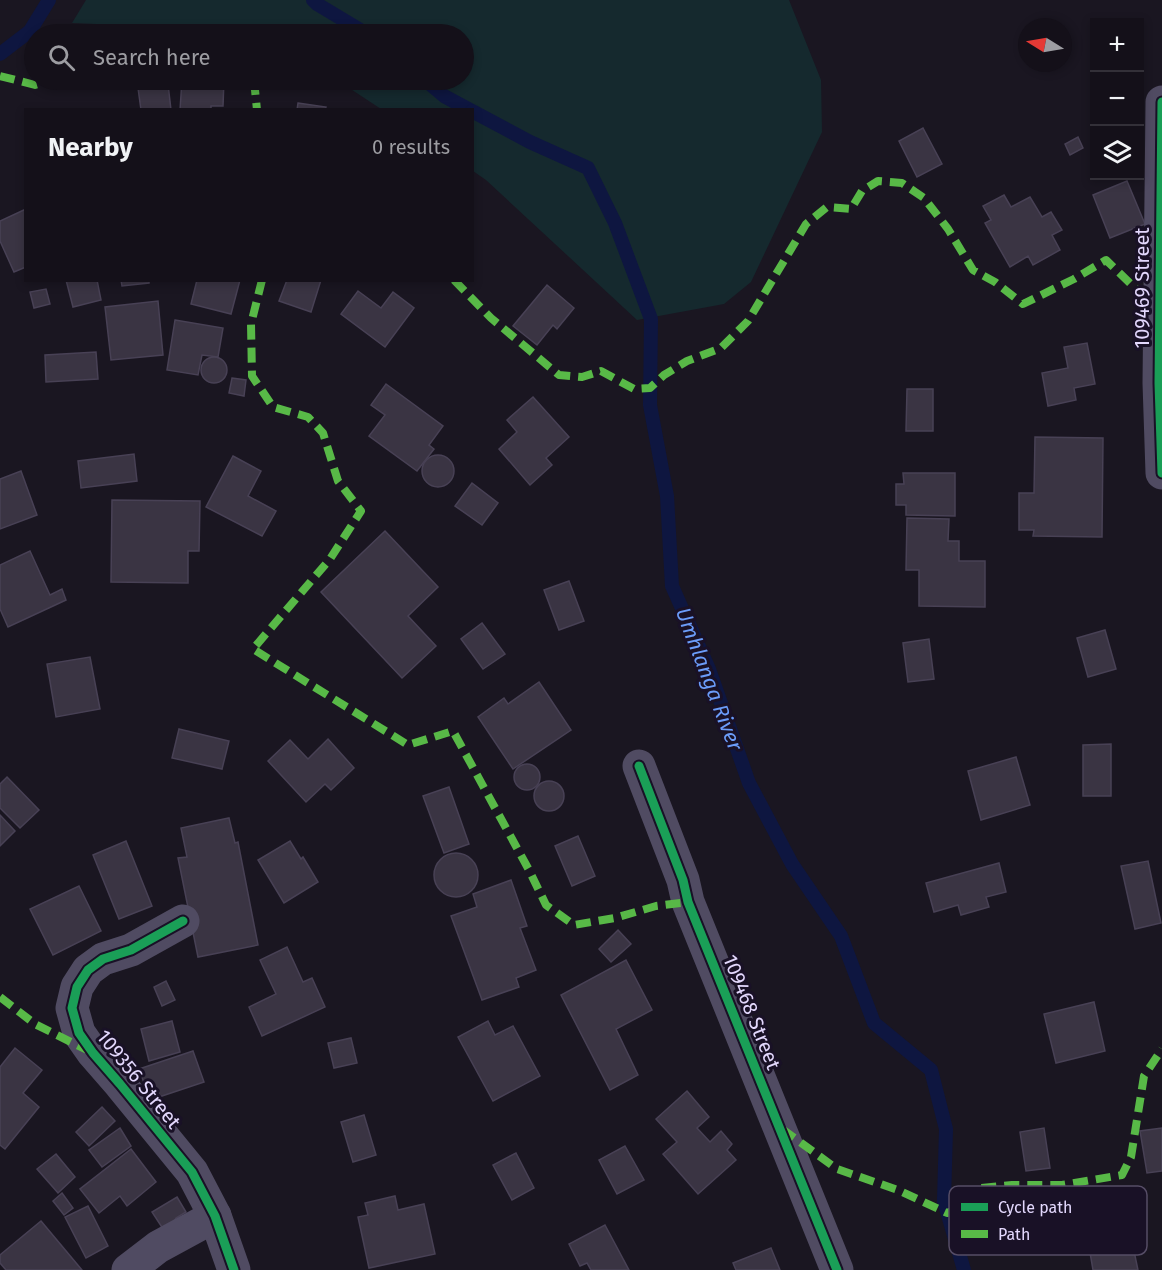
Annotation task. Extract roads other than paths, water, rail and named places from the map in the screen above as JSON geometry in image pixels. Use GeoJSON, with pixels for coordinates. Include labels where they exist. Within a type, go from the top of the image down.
{"type":"FeatureCollection","features":[{"type":"Feature","properties":{"kind":"street","name":"109469 Street"},"geometry":{"type":"LineString","coordinates":[[1162,102],[1159,383],[1162,473]]}},
{"type":"Feature","properties":{"kind":"street","name":"109468 Street"},"geometry":{"type":"LineString","coordinates":[[639,766],[683,880],[688,902],[837,1270]]}},
{"type":"Feature","properties":{"kind":"street","name":"109356 Street"},"geometry":{"type":"LineString","coordinates":[[183,921],[131,950],[103,959],[88,970],[76,987],[72,1008],[79,1033],[93,1053],[192,1172],[215,1215],[234,1270]]}},
{"type":"Feature","properties":{"kind":"street"},"geometry":{"type":"LineString","coordinates":[[128,1270],[158,1247],[215,1215]]}},
{"type":"Feature","properties":{"kind":"waterway"},"geometry":{"type":"LineString","coordinates":[[34,24],[49,0]]}},
{"type":"Feature","properties":{"kind":"waterway","name":"Umhlanga River"},"geometry":{"type":"LineString","coordinates":[[313,0],[350,24]]}},
{"type":"Feature","properties":{"kind":"waterway"},"geometry":{"type":"LineString","coordinates":[[0,54],[24,36]]}},
{"type":"Feature","properties":{"kind":"waterway","name":"Umhlanga River"},"geometry":{"type":"LineString","coordinates":[[437,90],[466,108]]}},
{"type":"Feature","properties":{"kind":"waterway","name":"Umhlanga River"},"geometry":{"type":"LineString","coordinates":[[474,112],[530,142],[588,168],[615,223],[651,319],[650,405],[667,496],[672,586],[709,669],[749,783],[792,864],[841,936],[874,1023],[931,1070],[946,1129],[944,1201],[949,1218]]}},
{"type":"Feature","properties":{"kind":"waterway","name":"Umhlanga River"},"geometry":{"type":"LineString","coordinates":[[960,1255],[964,1270]]}}]}
